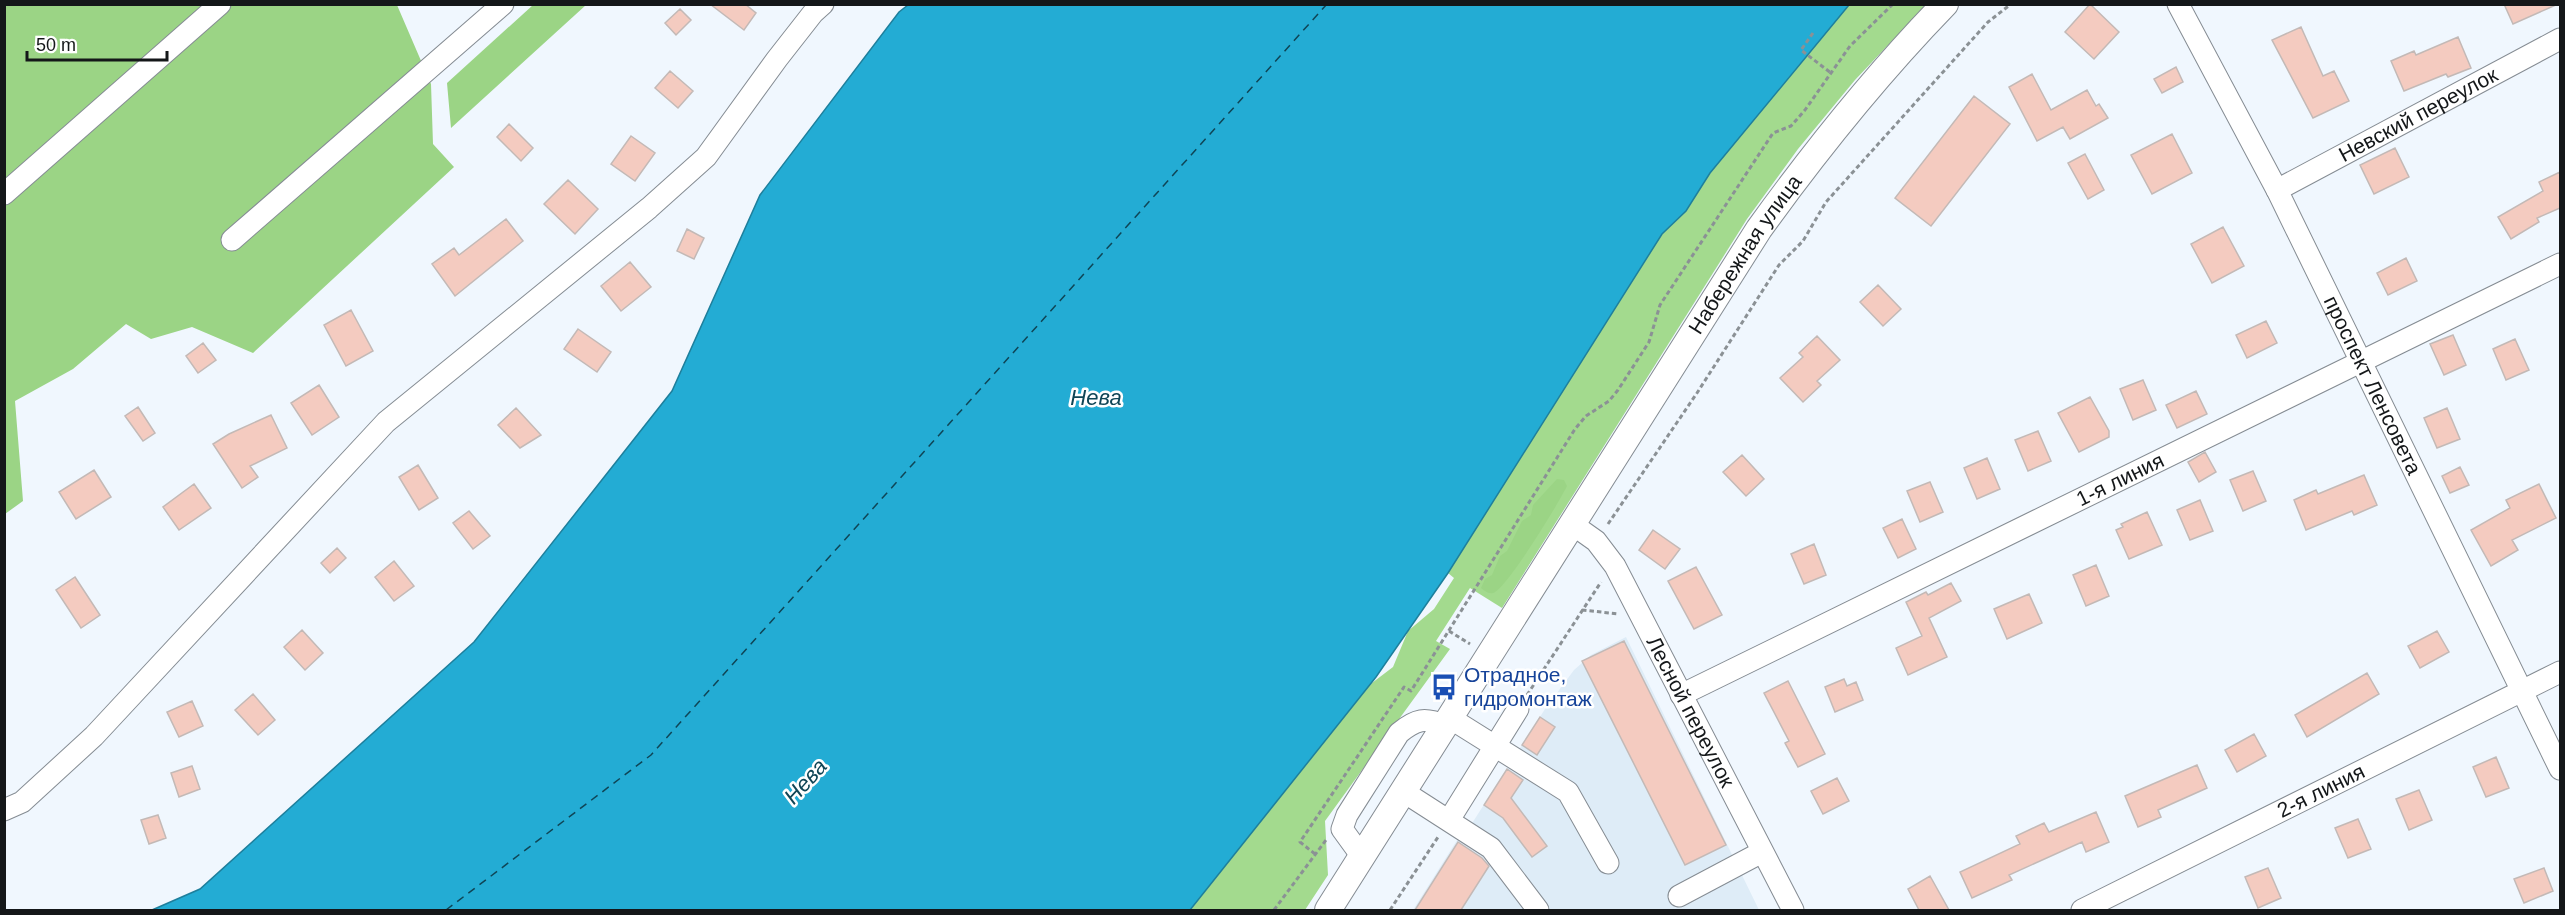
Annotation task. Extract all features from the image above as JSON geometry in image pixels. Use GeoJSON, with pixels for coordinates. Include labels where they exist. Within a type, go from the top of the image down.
{"type":"FeatureCollection","features":[{"type":"Feature","properties":{"kind":"main road","name":"Набережная улица"},"geometry":{"type":"LineString","coordinates":[[1328,910],[1759,229],[1824,141],[1945,4]]}},
{"type":"Feature","properties":{"kind":"street"},"geometry":{"type":"LineString","coordinates":[[4,194],[220,4]]}},
{"type":"Feature","properties":{"kind":"street"},"geometry":{"type":"LineString","coordinates":[[232,240],[503,4]]}},
{"type":"Feature","properties":{"kind":"street"},"geometry":{"type":"LineString","coordinates":[[4,810],[22,802],[94,736],[386,423],[649,208],[706,157],[777,59],[813,13],[823,4]]}},
{"type":"Feature","properties":{"kind":"street","name":"проспект Ленсовета"},"geometry":{"type":"LineString","coordinates":[[2178,4],[2277,190],[2560,769]]}},
{"type":"Feature","properties":{"kind":"street","name":"Невский переулок"},"geometry":{"type":"LineString","coordinates":[[2277,190],[2560,39]]}},
{"type":"Feature","properties":{"kind":"street","name":"1-я линия"},"geometry":{"type":"LineString","coordinates":[[1681,695],[2560,264]]}},
{"type":"Feature","properties":{"kind":"street","name":"Лесной переулок"},"geometry":{"type":"LineString","coordinates":[[1572,524],[1596,541],[1615,566],[1793,910]]}},
{"type":"Feature","properties":{"kind":"street","name":"2-я линия"},"geometry":{"type":"LineString","coordinates":[[2082,910],[2560,672]]}},
{"type":"Feature","properties":{"kind":"street"},"geometry":{"type":"LineString","coordinates":[[1449,820],[1518,709]]}},
{"type":"Feature","properties":{"kind":"street"},"geometry":{"type":"LineString","coordinates":[[1363,858],[1342,829],[1347,814],[1399,733],[1410,724],[1430,718],[1448,722],[1495,745],[1568,792],[1608,863]]}},
{"type":"Feature","properties":{"kind":"street"},"geometry":{"type":"LineString","coordinates":[[1404,792],[1491,849],[1539,910]]}},
{"type":"Feature","properties":{"kind":"street"},"geometry":{"type":"LineString","coordinates":[[1679,896],[1762,852]]}},
{"type":"Feature","properties":{"kind":"path"},"geometry":{"type":"LineString","coordinates":[[1315,854],[1300,842],[1404,687],[1411,691],[1575,429],[1586,416],[1609,401],[1618,390],[1649,342],[1660,305],[1773,133],[1791,126],[1850,46],[1893,4]]}},
{"type":"Feature","properties":{"kind":"path"},"geometry":{"type":"LineString","coordinates":[[1596,541],[1697,393],[1779,265],[1803,241],[1826,202],[1988,22],[2011,4]]}},
{"type":"Feature","properties":{"kind":"path"},"geometry":{"type":"LineString","coordinates":[[1813,33],[1801,50],[1831,73]]}},
{"type":"Feature","properties":{"kind":"path"},"geometry":{"type":"LineString","coordinates":[[1518,709],[1599,584],[1615,566]]}},
{"type":"Feature","properties":{"kind":"path"},"geometry":{"type":"LineString","coordinates":[[1582,610],[1620,614],[1644,625]]}},
{"type":"Feature","properties":{"kind":"path"},"geometry":{"type":"LineString","coordinates":[[1390,910],[1449,820]]}},
{"type":"Feature","properties":{"kind":"path"},"geometry":{"type":"LineString","coordinates":[[1274,910],[1323,843],[1342,829]]}},
{"type":"Feature","properties":{"kind":"shaded area"},"geometry":{"type":"Polygon","coordinates":[[[1626,637],[1759,910],[1413,910],[1459,837],[1462,839],[1545,709],[1574,670],[1591,655],[1626,637]]]}},
{"type":"Feature","properties":{"kind":"green space"},"geometry":{"type":"Polygon","coordinates":[[[5,5],[397,5],[431,84],[433,144],[454,167],[253,353],[192,327],[151,339],[126,324],[73,369],[15,401],[23,501],[5,514],[5,5]]]}},
{"type":"Feature","properties":{"kind":"green space"},"geometry":{"type":"Polygon","coordinates":[[[533,5],[586,5],[451,128],[447,83],[533,5]]]}},
{"type":"Feature","properties":{"kind":"green space"},"geometry":{"type":"Polygon","coordinates":[[[1849,5],[1926,5],[1855,80],[1798,149],[1747,219],[1502,608],[1470,588],[1436,641],[1450,649],[1325,821],[1328,875],[1305,910],[1190,910],[1368,686],[1393,667],[1408,631],[1434,609],[1454,578],[1448,573],[1662,234],[1686,211],[1710,173],[1849,5]]]}},
{"type":"Feature","properties":{"kind":"green space"},"geometry":{"type":"Polygon","coordinates":[[[1557,479],[1564,480],[1567,486],[1532,544],[1500,588],[1493,593],[1485,591],[1481,588],[1485,579],[1492,575],[1500,556],[1507,551],[1522,521],[1531,515],[1533,505],[1557,479]]]}},
{"type":"Feature","properties":{"kind":"water","name":"Нева"},"geometry":{"type":"Polygon","coordinates":[[[908,5],[1849,5],[1710,173],[1686,211],[1662,234],[1448,573],[1376,677],[1190,910],[152,910],[200,889],[474,642],[672,391],[760,195],[899,12],[908,5]]]}},
{"type":"Feature","properties":{"kind":"building"},"geometry":{"type":"Polygon","coordinates":[[[710,4],[745,4],[756,13],[744,30],[710,4]]]}},
{"type":"Feature","properties":{"kind":"building"},"geometry":{"type":"Polygon","coordinates":[[[2090,4],[2119,32],[2094,59],[2065,32],[2090,4]]]}},
{"type":"Feature","properties":{"kind":"building"},"geometry":{"type":"Polygon","coordinates":[[[2504,4],[2558,4],[2513,24],[2504,4]]]}},
{"type":"Feature","properties":{"kind":"building"},"geometry":{"type":"Polygon","coordinates":[[[680,9],[691,20],[676,35],[665,23],[680,9]]]}},
{"type":"Feature","properties":{"kind":"building"},"geometry":{"type":"Polygon","coordinates":[[[2301,27],[2323,76],[2334,71],[2349,101],[2313,118],[2272,40],[2301,27]]]}},
{"type":"Feature","properties":{"kind":"building"},"geometry":{"type":"Polygon","coordinates":[[[2458,37],[2471,68],[2448,77],[2446,74],[2404,91],[2391,61],[2414,51],[2416,55],[2458,37]]]}},
{"type":"Feature","properties":{"kind":"building"},"geometry":{"type":"Polygon","coordinates":[[[2176,67],[2183,82],[2162,93],[2154,79],[2176,67]]]}},
{"type":"Feature","properties":{"kind":"building"},"geometry":{"type":"Polygon","coordinates":[[[670,71],[693,91],[678,108],[655,88],[670,71]]]}},
{"type":"Feature","properties":{"kind":"building"},"geometry":{"type":"Polygon","coordinates":[[[2032,74],[2051,110],[2087,90],[2096,106],[2099,104],[2108,118],[2070,139],[2063,127],[2037,141],[2009,87],[2032,74]]]}},
{"type":"Feature","properties":{"kind":"building"},"geometry":{"type":"Polygon","coordinates":[[[1974,96],[2010,124],[1931,226],[1895,198],[1974,96]]]}},
{"type":"Feature","properties":{"kind":"building"},"geometry":{"type":"Polygon","coordinates":[[[509,124],[533,148],[521,161],[497,137],[509,124]]]}},
{"type":"Feature","properties":{"kind":"building"},"geometry":{"type":"Polygon","coordinates":[[[2172,134],[2192,173],[2152,194],[2131,155],[2172,134]]]}},
{"type":"Feature","properties":{"kind":"building"},"geometry":{"type":"Polygon","coordinates":[[[631,136],[655,153],[635,181],[611,164],[631,136]]]}},
{"type":"Feature","properties":{"kind":"building"},"geometry":{"type":"Polygon","coordinates":[[[2395,148],[2409,177],[2374,194],[2360,165],[2395,148]]]}},
{"type":"Feature","properties":{"kind":"building"},"geometry":{"type":"Polygon","coordinates":[[[2085,154],[2104,190],[2088,199],[2068,163],[2085,154]]]}},
{"type":"Feature","properties":{"kind":"building"},"geometry":{"type":"Polygon","coordinates":[[[2560,172],[2560,208],[2537,218],[2539,222],[2511,239],[2498,217],[2543,191],[2539,182],[2560,172]]]}},
{"type":"Feature","properties":{"kind":"building"},"geometry":{"type":"Polygon","coordinates":[[[568,180],[598,209],[575,234],[544,204],[568,180]]]}},
{"type":"Feature","properties":{"kind":"building"},"geometry":{"type":"Polygon","coordinates":[[[506,219],[523,241],[455,296],[432,264],[454,248],[459,255],[506,219]]]}},
{"type":"Feature","properties":{"kind":"building"},"geometry":{"type":"Polygon","coordinates":[[[2223,227],[2244,266],[2212,283],[2191,244],[2223,227]]]}},
{"type":"Feature","properties":{"kind":"building"},"geometry":{"type":"Polygon","coordinates":[[[687,229],[704,238],[694,259],[677,251],[687,229]]]}},
{"type":"Feature","properties":{"kind":"building"},"geometry":{"type":"Polygon","coordinates":[[[2406,258],[2417,281],[2388,295],[2377,273],[2406,258]]]}},
{"type":"Feature","properties":{"kind":"building"},"geometry":{"type":"Polygon","coordinates":[[[630,262],[651,287],[621,311],[601,286],[630,262]]]}},
{"type":"Feature","properties":{"kind":"building"},"geometry":{"type":"Polygon","coordinates":[[[1878,285],[1901,309],[1883,326],[1860,302],[1878,285]]]}},
{"type":"Feature","properties":{"kind":"building"},"geometry":{"type":"Polygon","coordinates":[[[351,310],[373,351],[346,366],[324,325],[351,310]]]}},
{"type":"Feature","properties":{"kind":"building"},"geometry":{"type":"Polygon","coordinates":[[[2266,321],[2277,343],[2247,358],[2236,335],[2266,321]]]}},
{"type":"Feature","properties":{"kind":"building"},"geometry":{"type":"Polygon","coordinates":[[[578,329],[611,352],[597,372],[564,349],[578,329]]]}},
{"type":"Feature","properties":{"kind":"building"},"geometry":{"type":"Polygon","coordinates":[[[2453,335],[2466,365],[2444,375],[2430,344],[2453,335]]]}},
{"type":"Feature","properties":{"kind":"building"},"geometry":{"type":"Polygon","coordinates":[[[1817,336],[1840,360],[1817,381],[1821,385],[1803,402],[1780,378],[1803,357],[1799,353],[1817,336]]]}},
{"type":"Feature","properties":{"kind":"building"},"geometry":{"type":"Polygon","coordinates":[[[2515,339],[2529,370],[2506,380],[2493,349],[2515,339]]]}},
{"type":"Feature","properties":{"kind":"building"},"geometry":{"type":"Polygon","coordinates":[[[203,343],[216,360],[198,373],[186,356],[203,343]]]}},
{"type":"Feature","properties":{"kind":"building"},"geometry":{"type":"Polygon","coordinates":[[[2143,380],[2156,410],[2133,420],[2120,389],[2143,380]]]}},
{"type":"Feature","properties":{"kind":"building"},"geometry":{"type":"Polygon","coordinates":[[[319,385],[339,417],[312,435],[291,403],[319,385]]]}},
{"type":"Feature","properties":{"kind":"building"},"geometry":{"type":"Polygon","coordinates":[[[2196,391],[2207,414],[2177,428],[2166,405],[2196,391]]]}},
{"type":"Feature","properties":{"kind":"building"},"geometry":{"type":"Polygon","coordinates":[[[2090,397],[2109,431],[2109,437],[2079,452],[2058,413],[2090,397]]]}},
{"type":"Feature","properties":{"kind":"building"},"geometry":{"type":"Polygon","coordinates":[[[138,407],[155,433],[143,441],[125,416],[138,407]]]}},
{"type":"Feature","properties":{"kind":"building"},"geometry":{"type":"Polygon","coordinates":[[[516,408],[541,435],[520,448],[498,425],[516,408]]]}},
{"type":"Feature","properties":{"kind":"building"},"geometry":{"type":"Polygon","coordinates":[[[2447,408],[2460,439],[2437,448],[2424,418],[2447,408]]]}},
{"type":"Feature","properties":{"kind":"building"},"geometry":{"type":"Polygon","coordinates":[[[271,415],[287,448],[250,466],[258,477],[242,488],[213,444],[271,415]]]}},
{"type":"Feature","properties":{"kind":"building"},"geometry":{"type":"Polygon","coordinates":[[[2038,431],[2051,461],[2028,471],[2015,440],[2038,431]]]}},
{"type":"Feature","properties":{"kind":"building"},"geometry":{"type":"Polygon","coordinates":[[[2205,452],[2216,472],[2199,482],[2188,462],[2205,452]]]}},
{"type":"Feature","properties":{"kind":"building"},"geometry":{"type":"Polygon","coordinates":[[[1742,455],[1764,479],[1746,496],[1723,472],[1742,455]]]}},
{"type":"Feature","properties":{"kind":"building"},"geometry":{"type":"Polygon","coordinates":[[[1987,458],[2000,489],[1977,499],[1964,468],[1987,458]]]}},
{"type":"Feature","properties":{"kind":"building"},"geometry":{"type":"Polygon","coordinates":[[[418,465],[438,498],[419,510],[399,477],[418,465]]]}},
{"type":"Feature","properties":{"kind":"building"},"geometry":{"type":"Polygon","coordinates":[[[2460,467],[2469,485],[2450,493],[2442,476],[2460,467]]]}},
{"type":"Feature","properties":{"kind":"building"},"geometry":{"type":"Polygon","coordinates":[[[94,470],[111,497],[76,519],[59,492],[94,470]]]}},
{"type":"Feature","properties":{"kind":"building"},"geometry":{"type":"Polygon","coordinates":[[[2253,471],[2266,501],[2243,511],[2230,480],[2253,471]]]}},
{"type":"Feature","properties":{"kind":"building"},"geometry":{"type":"Polygon","coordinates":[[[2364,475],[2377,505],[2354,515],[2352,511],[2306,530],[2294,500],[2316,490],[2318,494],[2364,475]]]}},
{"type":"Feature","properties":{"kind":"building"},"geometry":{"type":"Polygon","coordinates":[[[1930,482],[1943,512],[1920,522],[1907,491],[1930,482]]]}},
{"type":"Feature","properties":{"kind":"building"},"geometry":{"type":"Polygon","coordinates":[[[194,484],[211,508],[179,530],[163,507],[194,484]]]}},
{"type":"Feature","properties":{"kind":"building"},"geometry":{"type":"Polygon","coordinates":[[[2539,484],[2556,518],[2512,540],[2518,550],[2491,566],[2471,530],[2510,508],[2506,500],[2539,484]]]}},
{"type":"Feature","properties":{"kind":"building"},"geometry":{"type":"Polygon","coordinates":[[[2200,500],[2213,531],[2190,540],[2177,510],[2200,500]]]}},
{"type":"Feature","properties":{"kind":"building"},"geometry":{"type":"Polygon","coordinates":[[[469,511],[490,536],[473,549],[453,523],[469,511]]]}},
{"type":"Feature","properties":{"kind":"building"},"geometry":{"type":"Polygon","coordinates":[[[2147,512],[2162,545],[2129,559],[2116,530],[2123,527],[2121,524],[2147,512]]]}},
{"type":"Feature","properties":{"kind":"building"},"geometry":{"type":"Polygon","coordinates":[[[1902,519],[1916,549],[1898,558],[1883,528],[1902,519]]]}},
{"type":"Feature","properties":{"kind":"building"},"geometry":{"type":"Polygon","coordinates":[[[1653,530],[1680,549],[1665,569],[1639,550],[1653,530]]]}},
{"type":"Feature","properties":{"kind":"building"},"geometry":{"type":"Polygon","coordinates":[[[1814,544],[1826,575],[1804,584],[1791,554],[1814,544]]]}},
{"type":"Feature","properties":{"kind":"building"},"geometry":{"type":"Polygon","coordinates":[[[337,548],[346,558],[330,573],[321,563],[337,548]]]}},
{"type":"Feature","properties":{"kind":"building"},"geometry":{"type":"Polygon","coordinates":[[[394,561],[414,586],[394,601],[375,577],[394,561]]]}},
{"type":"Feature","properties":{"kind":"building"},"geometry":{"type":"Polygon","coordinates":[[[2096,565],[2109,596],[2086,606],[2073,575],[2096,565]]]}},
{"type":"Feature","properties":{"kind":"building"},"geometry":{"type":"Polygon","coordinates":[[[1696,567],[1722,615],[1694,629],[1668,581],[1696,567]]]}},
{"type":"Feature","properties":{"kind":"building"},"geometry":{"type":"Polygon","coordinates":[[[75,577],[100,615],[81,628],[56,590],[75,577]]]}},
{"type":"Feature","properties":{"kind":"building"},"geometry":{"type":"Polygon","coordinates":[[[1951,583],[1961,601],[1929,618],[1947,657],[1908,675],[1896,648],[1922,636],[1906,602],[1926,592],[1928,595],[1951,583]]]}},
{"type":"Feature","properties":{"kind":"building"},"geometry":{"type":"Polygon","coordinates":[[[2029,594],[2042,623],[2007,639],[1994,609],[2029,594]]]}},
{"type":"Feature","properties":{"kind":"building"},"geometry":{"type":"Polygon","coordinates":[[[302,630],[323,653],[305,670],[284,647],[302,630]]]}},
{"type":"Feature","properties":{"kind":"building"},"geometry":{"type":"Polygon","coordinates":[[[2437,631],[2449,652],[2420,668],[2408,646],[2437,631]]]}},
{"type":"Feature","properties":{"kind":"building"},"geometry":{"type":"Polygon","coordinates":[[[1624,641],[1726,845],[1685,865],[1582,661],[1624,641]]]}},
{"type":"Feature","properties":{"kind":"building"},"geometry":{"type":"Polygon","coordinates":[[[2367,673],[2379,694],[2307,737],[2295,715],[2367,673]]]}},
{"type":"Feature","properties":{"kind":"building"},"geometry":{"type":"Polygon","coordinates":[[[1844,679],[1847,686],[1856,682],[1863,700],[1835,712],[1825,687],[1844,679]]]}},
{"type":"Feature","properties":{"kind":"building"},"geometry":{"type":"Polygon","coordinates":[[[1788,681],[1825,754],[1798,767],[1785,743],[1789,741],[1764,693],[1788,681]]]}},
{"type":"Feature","properties":{"kind":"building"},"geometry":{"type":"Polygon","coordinates":[[[253,694],[275,720],[258,735],[235,710],[253,694]]]}},
{"type":"Feature","properties":{"kind":"building"},"geometry":{"type":"Polygon","coordinates":[[[192,701],[203,726],[179,737],[167,712],[192,701]]]}},
{"type":"Feature","properties":{"kind":"building"},"geometry":{"type":"Polygon","coordinates":[[[1540,717],[1555,727],[1537,755],[1522,745],[1540,717]]]}},
{"type":"Feature","properties":{"kind":"building"},"geometry":{"type":"Polygon","coordinates":[[[2254,734],[2266,756],[2237,772],[2225,750],[2254,734]]]}},
{"type":"Feature","properties":{"kind":"building"},"geometry":{"type":"Polygon","coordinates":[[[2496,757],[2509,788],[2486,797],[2473,767],[2496,757]]]}},
{"type":"Feature","properties":{"kind":"building"},"geometry":{"type":"Polygon","coordinates":[[[2197,765],[2207,788],[2158,810],[2161,817],[2138,827],[2125,796],[2197,765]]]}},
{"type":"Feature","properties":{"kind":"building"},"geometry":{"type":"Polygon","coordinates":[[[192,766],[200,789],[179,797],[171,773],[192,766]]]}},
{"type":"Feature","properties":{"kind":"building"},"geometry":{"type":"Polygon","coordinates":[[[1507,769],[1523,780],[1511,798],[1547,846],[1532,857],[1503,818],[1484,805],[1507,769]]]}},
{"type":"Feature","properties":{"kind":"building"},"geometry":{"type":"Polygon","coordinates":[[[1837,778],[1849,801],[1823,814],[1811,791],[1837,778]]]}},
{"type":"Feature","properties":{"kind":"building"},"geometry":{"type":"Polygon","coordinates":[[[2419,790],[2432,820],[2409,830],[2396,799],[2419,790]]]}},
{"type":"Feature","properties":{"kind":"building"},"geometry":{"type":"Polygon","coordinates":[[[2096,812],[2109,842],[2086,852],[2082,842],[2009,875],[2012,880],[1972,898],[1960,872],[2020,844],[2016,836],[2044,823],[2049,832],[2096,812]]]}},
{"type":"Feature","properties":{"kind":"building"},"geometry":{"type":"Polygon","coordinates":[[[158,815],[166,838],[149,844],[141,820],[158,815]]]}},
{"type":"Feature","properties":{"kind":"building"},"geometry":{"type":"Polygon","coordinates":[[[2358,819],[2371,849],[2348,858],[2335,828],[2358,819]]]}},
{"type":"Feature","properties":{"kind":"building"},"geometry":{"type":"Polygon","coordinates":[[[1458,842],[1482,858],[1489,866],[1461,910],[1415,910],[1458,842]]]}},
{"type":"Feature","properties":{"kind":"building"},"geometry":{"type":"Polygon","coordinates":[[[2268,868],[2281,898],[2258,908],[2245,877],[2268,868]]]}},
{"type":"Feature","properties":{"kind":"building"},"geometry":{"type":"Polygon","coordinates":[[[2544,868],[2553,891],[2524,903],[2514,879],[2544,868]]]}},
{"type":"Feature","properties":{"kind":"building"},"geometry":{"type":"Polygon","coordinates":[[[1930,876],[1949,910],[1919,910],[1908,889],[1930,876]]]}},
{"type":"Feature","properties":{"kind":"ferry route"},"geometry":{"type":"LineString","coordinates":[[446,910],[651,755],[1327,4]]}},
{"type":"Feature","properties":{"kind":"place","name":"Отрадное, гидромонтаж"},"geometry":{"type":"Point","coordinates":[1444,687]}}]}
